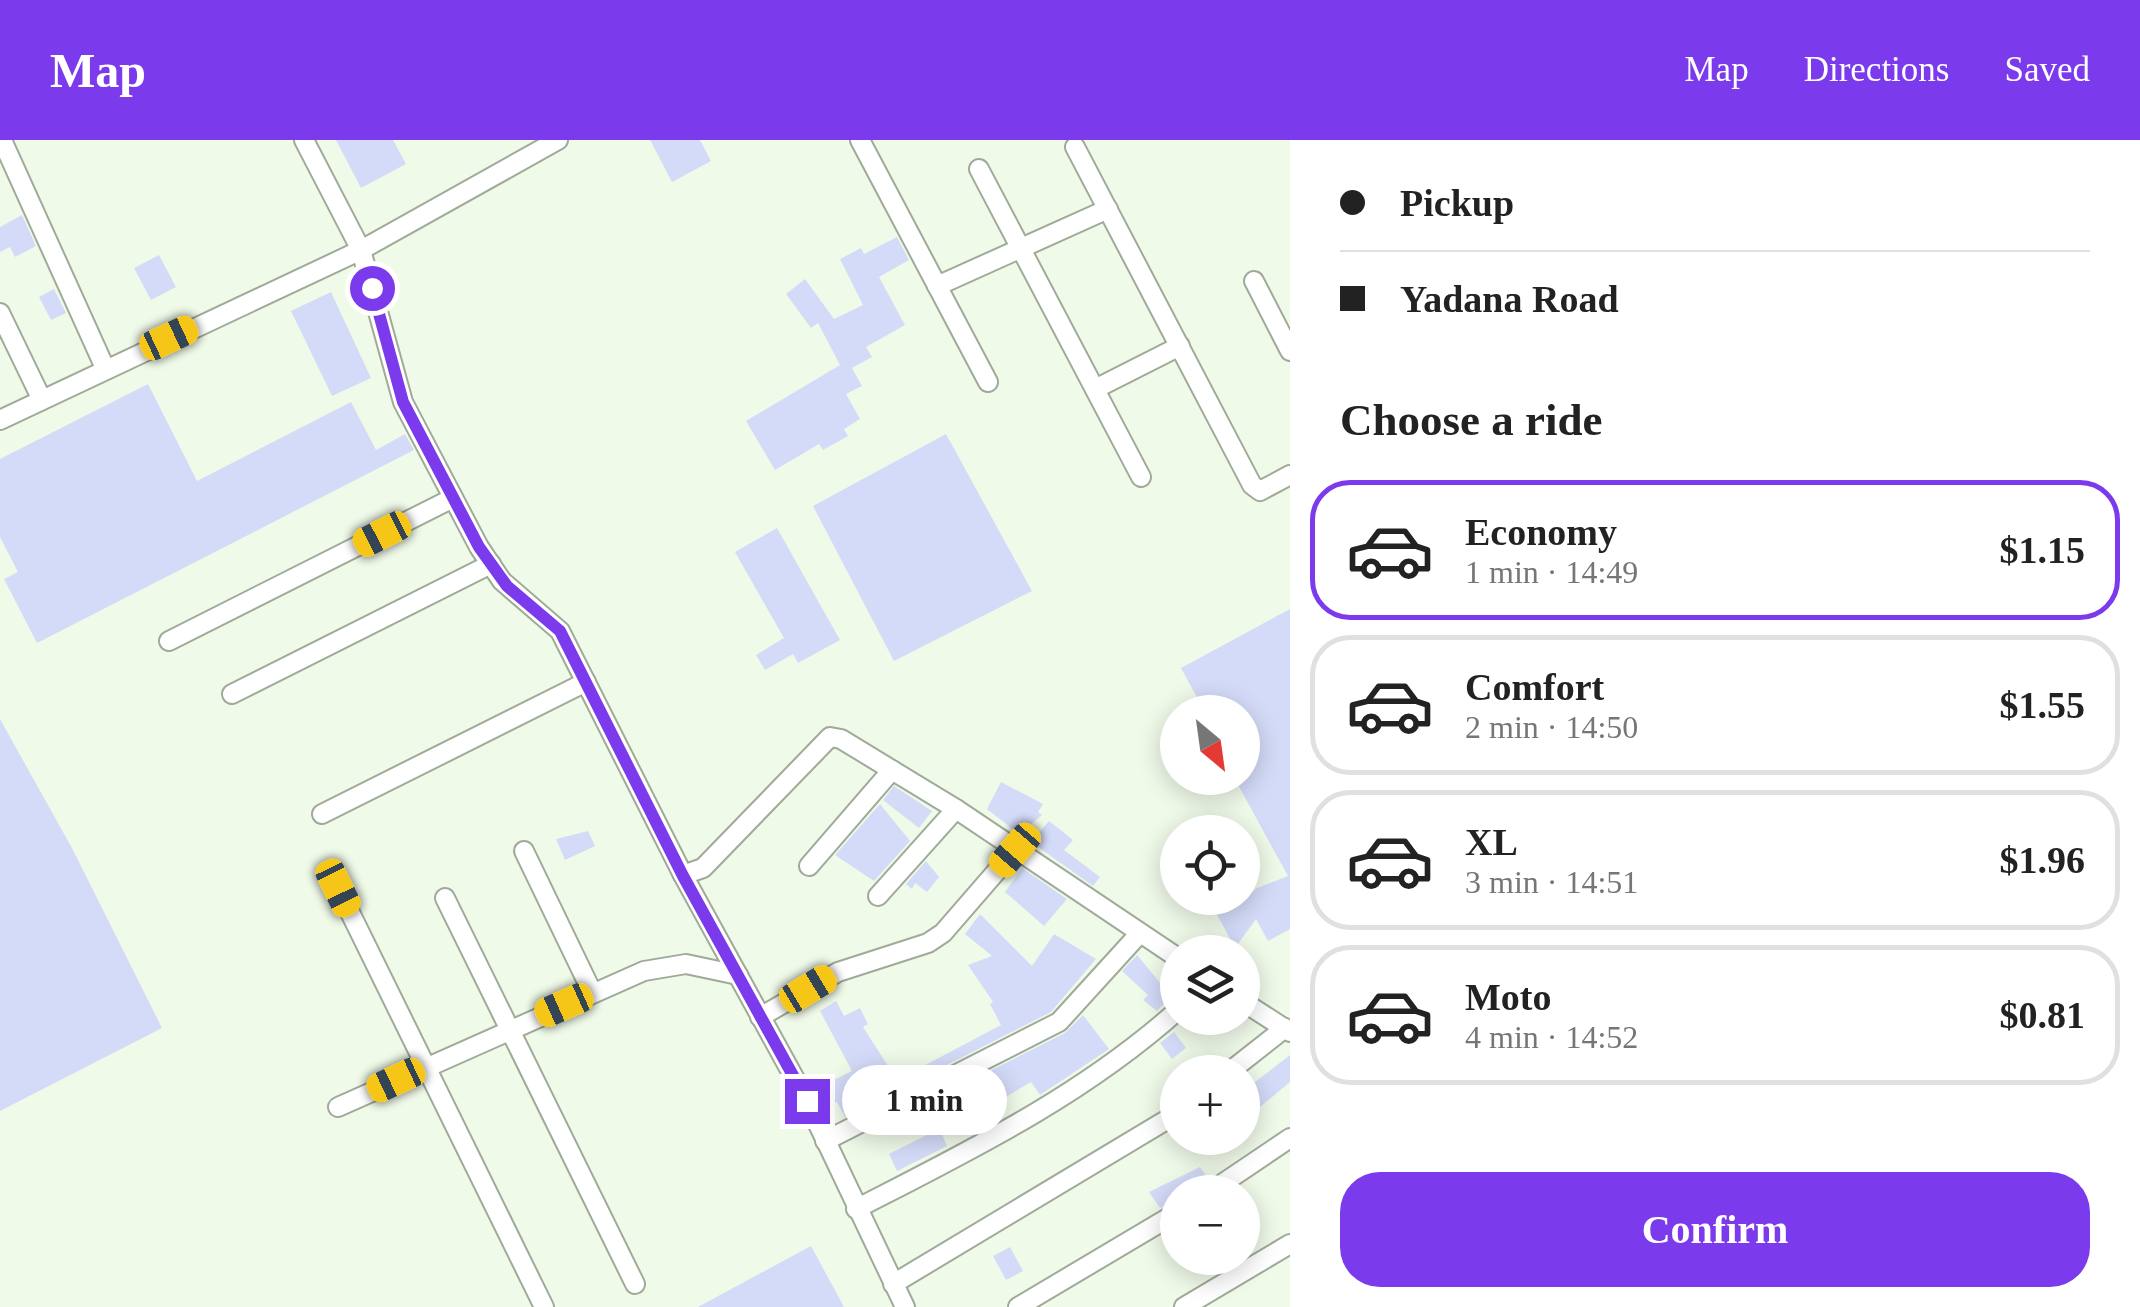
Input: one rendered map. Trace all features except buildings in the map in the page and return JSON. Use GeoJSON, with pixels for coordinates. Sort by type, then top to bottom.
{"type":"FeatureCollection","features":[{"type":"Feature","properties":{"kind":"street"},"geometry":{"type":"LineString","coordinates":[[2,140],[105,368]]}},
{"type":"Feature","properties":{"kind":"street"},"geometry":{"type":"LineString","coordinates":[[304,140],[361,250],[403,402],[490,564],[507,586],[558,627],[683,876],[825,1141],[905,1307]]}},
{"type":"Feature","properties":{"kind":"street"},"geometry":{"type":"LineString","coordinates":[[0,420],[361,250],[558,140]]}},
{"type":"Feature","properties":{"kind":"street"},"geometry":{"type":"LineString","coordinates":[[860,140],[988,382]]}},
{"type":"Feature","properties":{"kind":"street"},"geometry":{"type":"LineString","coordinates":[[1075,147],[1252,485],[1260,491],[1290,476]]}},
{"type":"Feature","properties":{"kind":"street"},"geometry":{"type":"LineString","coordinates":[[978,168],[1142,477]]}},
{"type":"Feature","properties":{"kind":"street"},"geometry":{"type":"LineString","coordinates":[[937,286],[1108,209]]}},
{"type":"Feature","properties":{"kind":"street"},"geometry":{"type":"LineString","coordinates":[[1254,281],[1290,351]]}},
{"type":"Feature","properties":{"kind":"street"},"geometry":{"type":"LineString","coordinates":[[0,313],[42,400]]}},
{"type":"Feature","properties":{"kind":"street"},"geometry":{"type":"LineString","coordinates":[[1095,388],[1180,346]]}},
{"type":"Feature","properties":{"kind":"street"},"geometry":{"type":"LineString","coordinates":[[169,641],[453,498]]}},
{"type":"Feature","properties":{"kind":"street"},"geometry":{"type":"LineString","coordinates":[[232,694],[490,564]]}},
{"type":"Feature","properties":{"kind":"street"},"geometry":{"type":"LineString","coordinates":[[322,814],[586,682]]}},
{"type":"Feature","properties":{"kind":"street"},"geometry":{"type":"LineString","coordinates":[[683,876],[703,868],[830,737],[956,810],[1160,946]]}},
{"type":"Feature","properties":{"kind":"street"},"geometry":{"type":"LineString","coordinates":[[808,866],[892,770]]}},
{"type":"Feature","properties":{"kind":"street"},"geometry":{"type":"LineString","coordinates":[[878,896],[956,810]]}},
{"type":"Feature","properties":{"kind":"street"},"geometry":{"type":"LineString","coordinates":[[760,1017],[838,972],[928,942],[942,932],[1015,850]]}},
{"type":"Feature","properties":{"kind":"street"},"geometry":{"type":"LineString","coordinates":[[524,851],[592,992]]}},
{"type":"Feature","properties":{"kind":"street"},"geometry":{"type":"LineString","coordinates":[[338,888],[544,1307]]}},
{"type":"Feature","properties":{"kind":"street"},"geometry":{"type":"LineString","coordinates":[[446,898],[635,1284]]}},
{"type":"Feature","properties":{"kind":"street"},"geometry":{"type":"LineString","coordinates":[[825,1141],[1058,1022],[1140,933]]}},
{"type":"Feature","properties":{"kind":"street"},"geometry":{"type":"LineString","coordinates":[[338,1107],[592,992],[668,965],[686,964],[738,975]]}},
{"type":"Feature","properties":{"kind":"street"},"geometry":{"type":"LineString","coordinates":[[1252,1055],[1287,1030],[1260,1013]]}},
{"type":"Feature","properties":{"kind":"street"},"geometry":{"type":"LineString","coordinates":[[856,1209],[1023,1124],[1131,1051],[1160,1026]]}},
{"type":"Feature","properties":{"kind":"street"},"geometry":{"type":"LineString","coordinates":[[893,1284],[1160,1124]]}},
{"type":"Feature","properties":{"kind":"street"},"geometry":{"type":"LineString","coordinates":[[1235,1175],[1290,1138]]}},
{"type":"Feature","properties":{"kind":"street"},"geometry":{"type":"LineString","coordinates":[[1018,1307],[1160,1223]]}},
{"type":"Feature","properties":{"kind":"street"},"geometry":{"type":"LineString","coordinates":[[1184,1307],[1290,1244]]}},
{"type":"Feature","properties":{"kind":"route"},"geometry":{"type":"LineString","coordinates":[[372,288],[403,402],[479,547],[502,581],[558,627],[683,876],[807,1101]]}}]}
